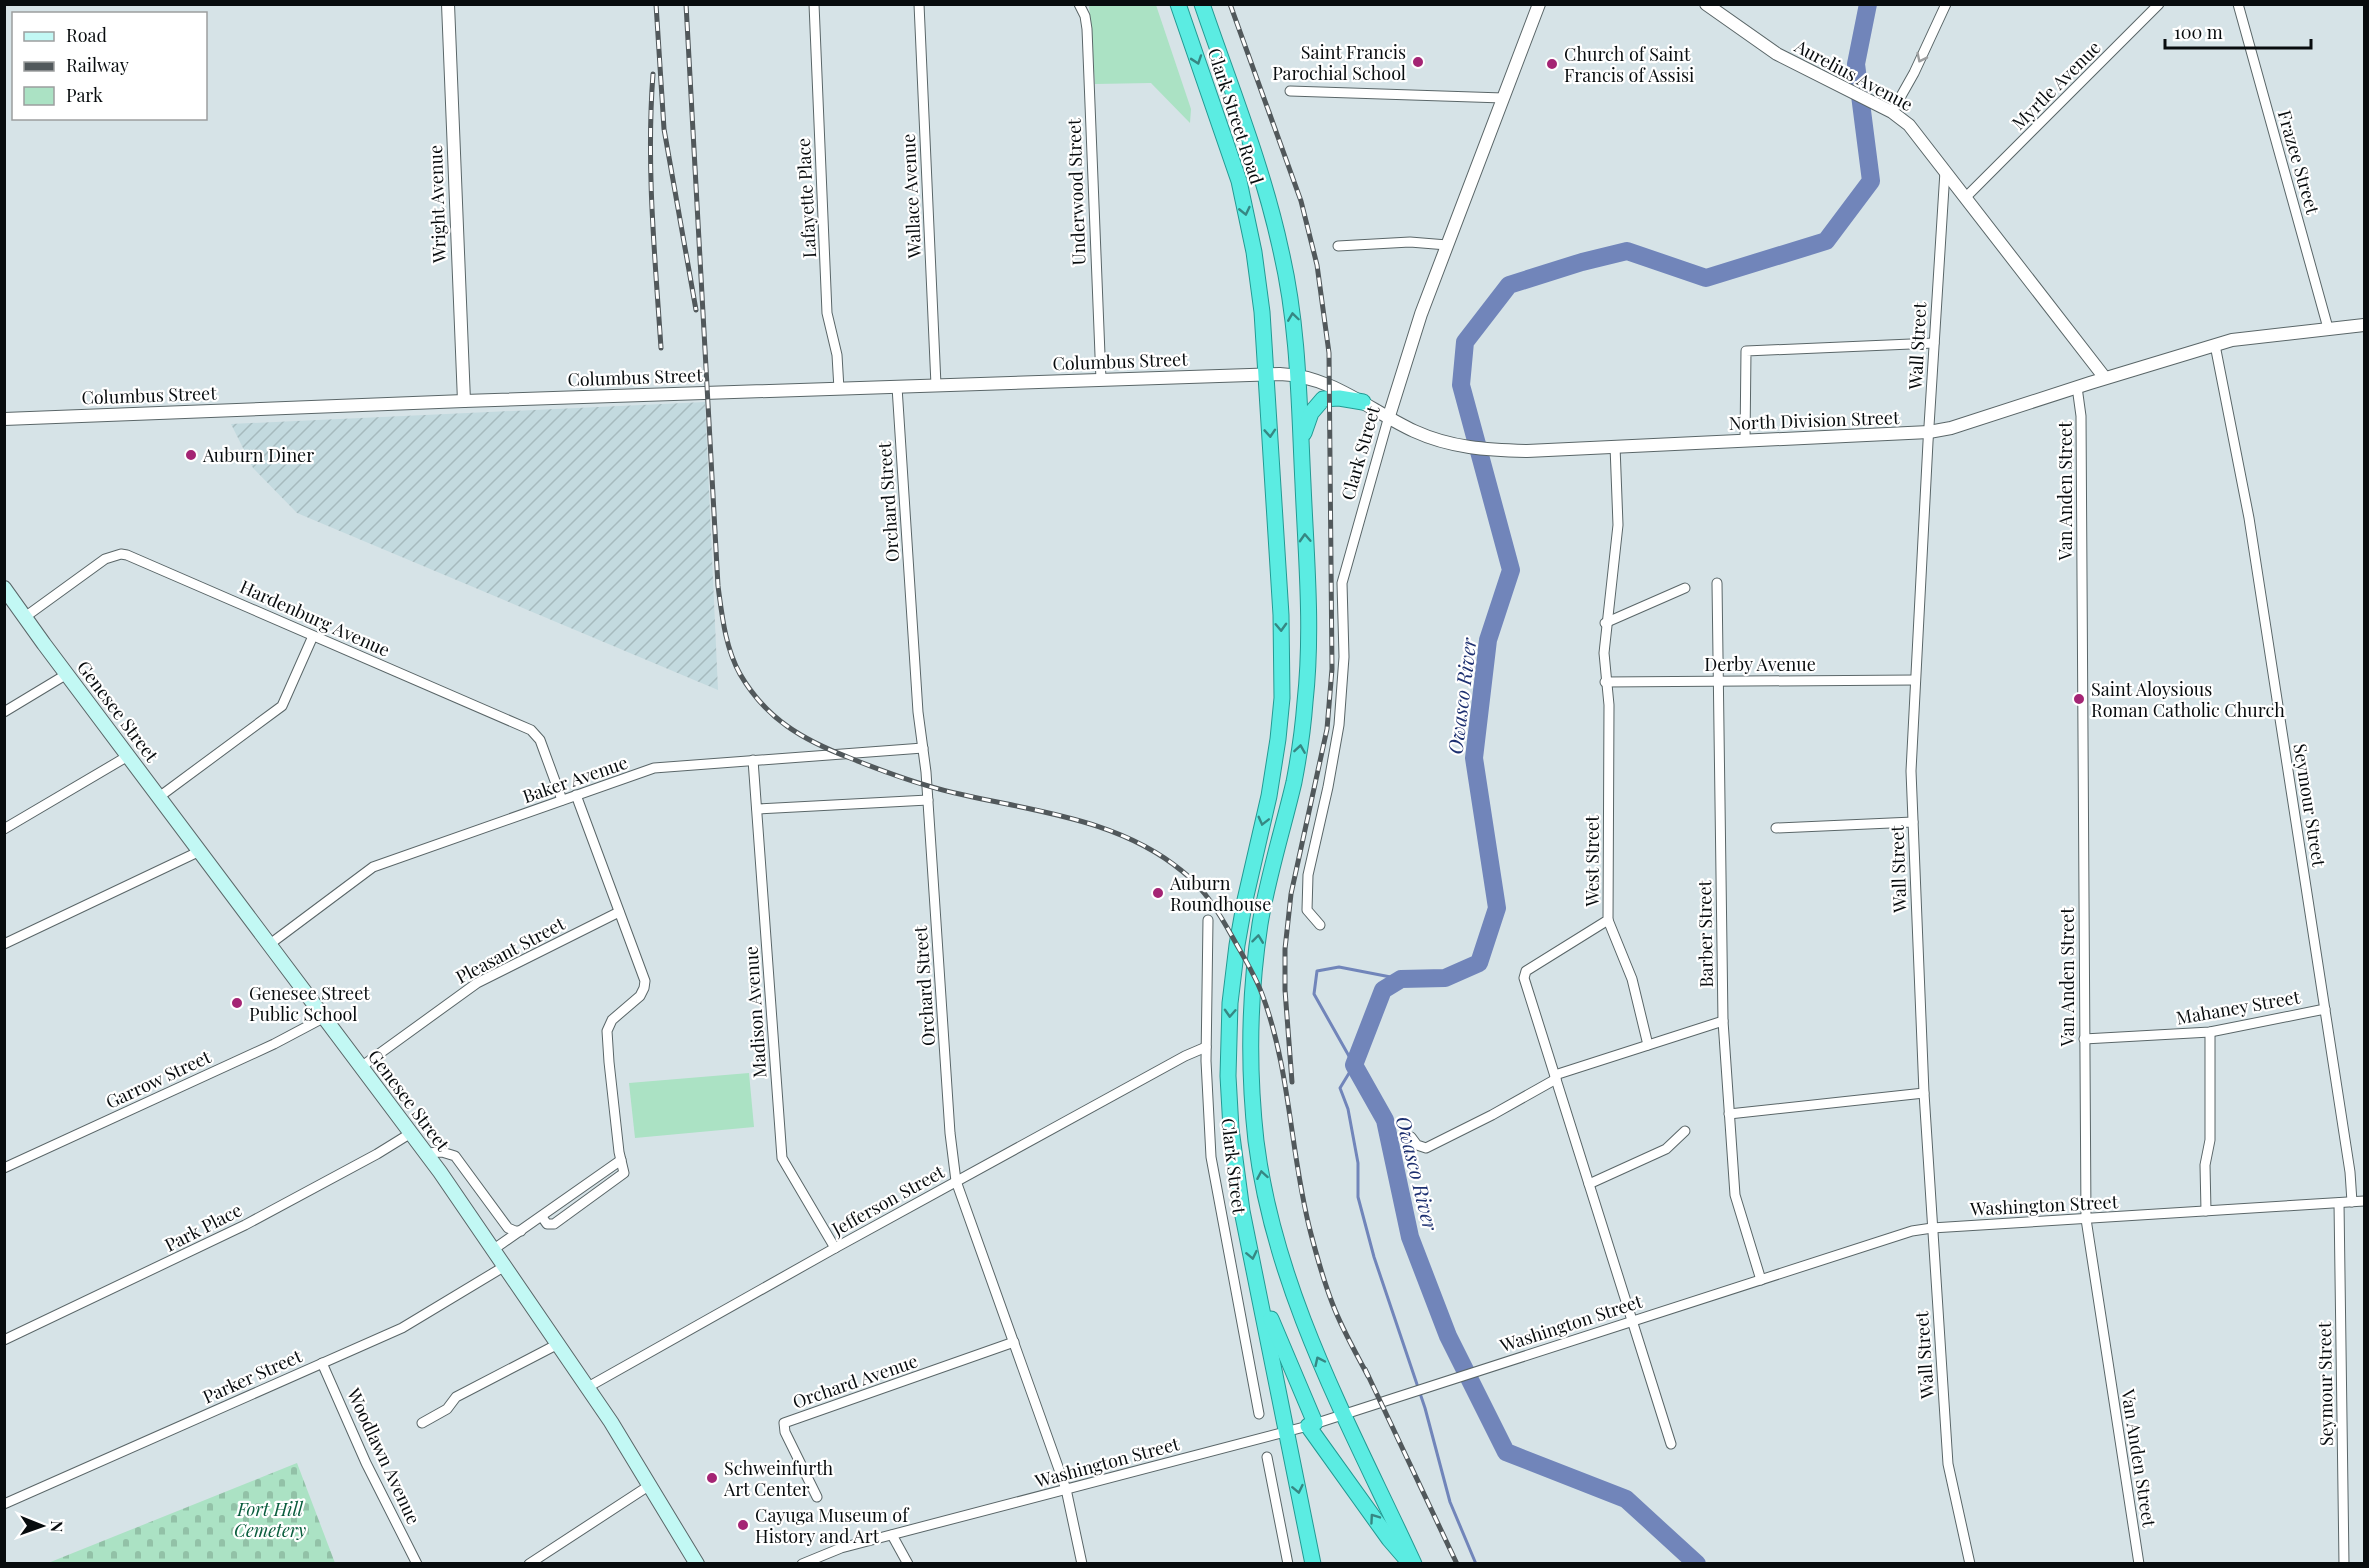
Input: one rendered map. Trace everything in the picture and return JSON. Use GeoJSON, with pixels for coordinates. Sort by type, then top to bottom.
{"type":"FeatureCollection","features":[{"type":"Feature","properties":{"kind":"highway","name":"Clark Street Road"},"geometry":{"type":"LineString","coordinates":[[1178,4],[1239,181],[1252,242],[1262,312],[1266,374],[1281,615],[1282,698],[1269,795],[1237,945],[1230,1003],[1228,1065],[1234,1161],[1261,1300]]}},
{"type":"Feature","properties":{"kind":"highway"},"geometry":{"type":"LineString","coordinates":[[1202,4],[1260,170],[1276,226],[1293,312],[1299,375],[1308,596],[1306,697],[1294,780],[1260,923],[1252,987],[1252,1091],[1261,1175],[1277,1246],[1302,1320],[1412,1563]]}},
{"type":"Feature","properties":{"kind":"highway"},"geometry":{"type":"LineString","coordinates":[[1301,451],[1308,418],[1317,404],[1330,398],[1364,402]]}},
{"type":"Feature","properties":{"kind":"highway"},"geometry":{"type":"LineString","coordinates":[[1261,1300],[1272,1320],[1311,1425],[1389,1539],[1412,1563]]}},
{"type":"Feature","properties":{"kind":"highway"},"geometry":{"type":"LineString","coordinates":[[1261,1300],[1313,1563]]}},
{"type":"Feature","properties":{"kind":"main road","name":"Genesee Street"},"geometry":{"type":"LineString","coordinates":[[4,588],[426,1153],[588,1387],[697,1563]]}},
{"type":"Feature","properties":{"kind":"street","name":"Wright Avenue"},"geometry":{"type":"LineString","coordinates":[[448,4],[464,401]]}},
{"type":"Feature","properties":{"kind":"street","name":"Lafayette Place"},"geometry":{"type":"LineString","coordinates":[[814,4],[827,313],[837,355],[839,389]]}},
{"type":"Feature","properties":{"kind":"street","name":"Wallace Avenue"},"geometry":{"type":"LineString","coordinates":[[919,4],[936,386]]}},
{"type":"Feature","properties":{"kind":"street","name":"Underwood Street"},"geometry":{"type":"LineString","coordinates":[[1079,4],[1085,16],[1087,29],[1101,380]]}},
{"type":"Feature","properties":{"kind":"street","name":"Clark Street"},"geometry":{"type":"LineString","coordinates":[[1320,926],[1307,910],[1306,886],[1329,787],[1339,725],[1344,657],[1342,583],[1389,416],[1420,317],[1539,4]]}},
{"type":"Feature","properties":{"kind":"street","name":"Aurelius Avenue"},"geometry":{"type":"LineString","coordinates":[[1706,4],[1777,54],[1888,110],[1909,125],[1945,171],[1971,193],[2105,378]]}},
{"type":"Feature","properties":{"kind":"street"},"geometry":{"type":"LineString","coordinates":[[1888,110],[1914,73],[1946,4]]}},
{"type":"Feature","properties":{"kind":"street","name":"Myrtle Avenue"},"geometry":{"type":"LineString","coordinates":[[1971,193],[2159,4]]}},
{"type":"Feature","properties":{"kind":"street","name":"Frazee Street"},"geometry":{"type":"LineString","coordinates":[[2238,4],[2328,328]]}},
{"type":"Feature","properties":{"kind":"street"},"geometry":{"type":"LineString","coordinates":[[1290,91],[1503,98]]}},
{"type":"Feature","properties":{"kind":"street","name":"Wall Street"},"geometry":{"type":"LineString","coordinates":[[1945,171],[1911,771],[1924,1093],[1948,1464],[1970,1563]]}},
{"type":"Feature","properties":{"kind":"street"},"geometry":{"type":"LineString","coordinates":[[1338,246],[1410,242],[1447,245]]}},
{"type":"Feature","properties":{"kind":"street","name":"North Division Street"},"geometry":{"type":"LineString","coordinates":[[1266,374],[1299,375],[1324,383],[1426,436],[1475,449],[1527,451],[1929,432],[1951,428],[2215,345],[2251,337],[2364,325]]}},
{"type":"Feature","properties":{"kind":"street"},"geometry":{"type":"LineString","coordinates":[[1745,441],[1746,351],[1934,343]]}},
{"type":"Feature","properties":{"kind":"street","name":"Seymour Street"},"geometry":{"type":"LineString","coordinates":[[2215,345],[2249,518],[2350,1172],[2352,1202]]}},
{"type":"Feature","properties":{"kind":"street","name":"Columbus Street"},"geometry":{"type":"LineString","coordinates":[[4,419],[1266,374]]}},
{"type":"Feature","properties":{"kind":"street","name":"Orchard Street"},"geometry":{"type":"LineString","coordinates":[[897,387],[918,712],[928,800],[950,1132],[956,1181],[1066,1489],[1082,1563]]}},
{"type":"Feature","properties":{"kind":"street","name":"Van Anden Street"},"geometry":{"type":"LineString","coordinates":[[2077,387],[2081,416],[2086,1218],[2139,1563]]}},
{"type":"Feature","properties":{"kind":"street","name":"West Street"},"geometry":{"type":"LineString","coordinates":[[1615,446],[1618,525],[1605,623],[1604,653],[1609,705],[1608,920],[1526,971],[1524,978],[1671,1444]]}},
{"type":"Feature","properties":{"kind":"street","name":"Hardenburg Avenue"},"geometry":{"type":"LineString","coordinates":[[25,617],[105,559],[121,554],[140,560],[531,730],[540,740],[562,800]]}},
{"type":"Feature","properties":{"kind":"street","name":"Barber Street"},"geometry":{"type":"LineString","coordinates":[[1717,583],[1723,1022],[1735,1195],[1761,1280]]}},
{"type":"Feature","properties":{"kind":"street"},"geometry":{"type":"LineString","coordinates":[[1605,623],[1685,588]]}},
{"type":"Feature","properties":{"kind":"street"},"geometry":{"type":"LineString","coordinates":[[159,796],[282,705],[313,636]]}},
{"type":"Feature","properties":{"kind":"street"},"geometry":{"type":"LineString","coordinates":[[4,712],[68,674]]}},
{"type":"Feature","properties":{"kind":"street","name":"Derby Avenue"},"geometry":{"type":"LineString","coordinates":[[1605,682],[1915,680]]}},
{"type":"Feature","properties":{"kind":"street","name":"Baker Avenue"},"geometry":{"type":"LineString","coordinates":[[270,944],[373,867],[663,766],[923,747]]}},
{"type":"Feature","properties":{"kind":"street"},"geometry":{"type":"LineString","coordinates":[[4,829],[128,756]]}},
{"type":"Feature","properties":{"kind":"street","name":"Madison Avenue"},"geometry":{"type":"LineString","coordinates":[[753,760],[782,1158],[836,1248]]}},
{"type":"Feature","properties":{"kind":"street"},"geometry":{"type":"LineString","coordinates":[[494,1249],[621,1160],[607,1031],[612,1020],[640,996],[645,981],[576,795]]}},
{"type":"Feature","properties":{"kind":"street"},"geometry":{"type":"LineString","coordinates":[[758,809],[928,800]]}},
{"type":"Feature","properties":{"kind":"street"},"geometry":{"type":"LineString","coordinates":[[1776,828],[1913,822]]}},
{"type":"Feature","properties":{"kind":"street"},"geometry":{"type":"LineString","coordinates":[[4,944],[200,851]]}},
{"type":"Feature","properties":{"kind":"street","name":"Pleasant Street"},"geometry":{"type":"LineString","coordinates":[[361,1067],[477,982],[619,912]]}},
{"type":"Feature","properties":{"kind":"street","name":"Clark Street"},"geometry":{"type":"LineString","coordinates":[[1208,920],[1206,1047],[1211,1157],[1259,1414]]}},
{"type":"Feature","properties":{"kind":"street"},"geometry":{"type":"LineString","coordinates":[[1608,920],[1632,979],[1648,1045]]}},
{"type":"Feature","properties":{"kind":"street","name":"Mahaney Street"},"geometry":{"type":"LineString","coordinates":[[2084,1039],[2210,1032],[2325,1009]]}},
{"type":"Feature","properties":{"kind":"street","name":"Garrow Street"},"geometry":{"type":"LineString","coordinates":[[4,1168],[274,1044],[324,1017]]}},
{"type":"Feature","properties":{"kind":"street"},"geometry":{"type":"LineString","coordinates":[[1411,1137],[1417,1145],[1426,1148],[1492,1115],[1555,1077],[1723,1022]]}},
{"type":"Feature","properties":{"kind":"street"},"geometry":{"type":"LineString","coordinates":[[2206,1211],[2205,1165],[2210,1140],[2210,1032]]}},
{"type":"Feature","properties":{"kind":"street","name":"Jefferson Street"},"geometry":{"type":"LineString","coordinates":[[588,1387],[956,1181],[1185,1056],[1206,1047]]}},
{"type":"Feature","properties":{"kind":"street"},"geometry":{"type":"LineString","coordinates":[[1729,1114],[1924,1093]]}},
{"type":"Feature","properties":{"kind":"street"},"geometry":{"type":"LineString","coordinates":[[1589,1184],[1666,1149],[1685,1131]]}},
{"type":"Feature","properties":{"kind":"street","name":"Park Place"},"geometry":{"type":"LineString","coordinates":[[4,1340],[224,1236],[377,1154],[411,1132]]}},
{"type":"Feature","properties":{"kind":"street"},"geometry":{"type":"LineString","coordinates":[[426,1153],[441,1152],[455,1156],[508,1228],[521,1231]]}},
{"type":"Feature","properties":{"kind":"street","name":"Washington Street"},"geometry":{"type":"LineString","coordinates":[[802,1563],[836,1550],[1311,1425],[1912,1232],[1932,1228],[2364,1201]]}},
{"type":"Feature","properties":{"kind":"street","name":"Seymour Street"},"geometry":{"type":"LineString","coordinates":[[2339,1203],[2344,1563]]}},
{"type":"Feature","properties":{"kind":"street","name":"Parker Street"},"geometry":{"type":"LineString","coordinates":[[4,1504],[409,1324],[505,1266]]}},
{"type":"Feature","properties":{"kind":"street","name":"Orchard Avenue"},"geometry":{"type":"LineString","coordinates":[[817,1497],[785,1432],[784,1423],[1014,1342]]}},
{"type":"Feature","properties":{"kind":"street"},"geometry":{"type":"LineString","coordinates":[[422,1423],[447,1409],[456,1397],[558,1344]]}},
{"type":"Feature","properties":{"kind":"street","name":"Woodlawn Avenue"},"geometry":{"type":"LineString","coordinates":[[322,1363],[366,1463],[417,1563]]}},
{"type":"Feature","properties":{"kind":"street"},"geometry":{"type":"LineString","coordinates":[[1267,1458],[1288,1563]]}},
{"type":"Feature","properties":{"kind":"street"},"geometry":{"type":"LineString","coordinates":[[529,1563],[650,1485]]}},
{"type":"Feature","properties":{"kind":"street"},"geometry":{"type":"LineString","coordinates":[[892,1535],[908,1563]]}},
{"type":"Feature","properties":{"kind":"shaded area"},"geometry":{"type":"Polygon","coordinates":[[[705,402],[718,690],[297,513],[253,468],[231,424],[705,402]]]}},
{"type":"Feature","properties":{"kind":"green space"},"geometry":{"type":"Polygon","coordinates":[[[1089,5],[1156,5],[1191,109],[1190,123],[1151,83],[1095,84],[1089,5]]]}},
{"type":"Feature","properties":{"kind":"green space"},"geometry":{"type":"Polygon","coordinates":[[[749,1073],[754,1127],[635,1138],[629,1083],[749,1073]]]}},
{"type":"Feature","properties":{"kind":"green space","name":"Fort Hill Cemetery"},"geometry":{"type":"Polygon","coordinates":[[[297,1463],[335,1563],[48,1563],[297,1463]]]}},
{"type":"Feature","properties":{"kind":"waterway","name":"Owasco River"},"geometry":{"type":"LineString","coordinates":[[1697,1564],[1626,1499],[1506,1452],[1448,1336],[1410,1237],[1385,1120],[1354,1065],[1383,990],[1401,979],[1445,978],[1479,963],[1497,908],[1474,758],[1488,640],[1511,570],[1461,385],[1465,342],[1509,285],[1582,262],[1627,251],[1706,278],[1826,241],[1871,181],[1856,64],[1868,4]]}},
{"type":"Feature","properties":{"kind":"waterway"},"geometry":{"type":"LineString","coordinates":[[1401,979],[1339,967],[1317,971],[1314,994],[1354,1065],[1340,1088],[1348,1109],[1358,1163],[1358,1197],[1374,1257],[1425,1408],[1450,1502],[1476,1564]]}},
{"type":"Feature","properties":{"kind":"railway"},"geometry":{"type":"LineString","coordinates":[[656,4],[664,129],[696,310]]}},
{"type":"Feature","properties":{"kind":"railway"},"geometry":{"type":"LineString","coordinates":[[686,4],[718,586],[728,642],[735,664],[750,690],[774,716],[817,744],[921,784],[1050,813],[1106,829],[1158,854],[1198,886],[1222,920],[1262,994],[1279,1053],[1304,1204],[1316,1252],[1337,1314],[1368,1376]]}},
{"type":"Feature","properties":{"kind":"railway"},"geometry":{"type":"LineString","coordinates":[[1230,4],[1301,201],[1317,265],[1329,353],[1332,669],[1327,729],[1291,894],[1285,949],[1285,990],[1292,1082]]}},
{"type":"Feature","properties":{"kind":"railway"},"geometry":{"type":"LineString","coordinates":[[653,74],[650,143],[661,348]]}},
{"type":"Feature","properties":{"kind":"railway"},"geometry":{"type":"LineString","coordinates":[[1365,1369],[1457,1564]]}},
{"type":"Feature","properties":{"kind":"place","name":"Saint Francis Parochial School"},"geometry":{"type":"Point","coordinates":[1418,62]}},
{"type":"Feature","properties":{"kind":"place","name":"Church of Saint Francis of Assisi"},"geometry":{"type":"Point","coordinates":[1552,64]}},
{"type":"Feature","properties":{"kind":"place","name":"Auburn Diner"},"geometry":{"type":"Point","coordinates":[191,455]}},
{"type":"Feature","properties":{"kind":"place","name":"Saint Aloysious Roman Catholic Church"},"geometry":{"type":"Point","coordinates":[2079,699]}},
{"type":"Feature","properties":{"kind":"place","name":"Auburn Roundhouse"},"geometry":{"type":"Point","coordinates":[1158,893]}},
{"type":"Feature","properties":{"kind":"place","name":"Genesee Street Public School"},"geometry":{"type":"Point","coordinates":[237,1003]}},
{"type":"Feature","properties":{"kind":"place","name":"Schweinfurth Art Center"},"geometry":{"type":"Point","coordinates":[712,1478]}},
{"type":"Feature","properties":{"kind":"place","name":"Cayuga Museum of History and Art"},"geometry":{"type":"Point","coordinates":[743,1525]}}]}
